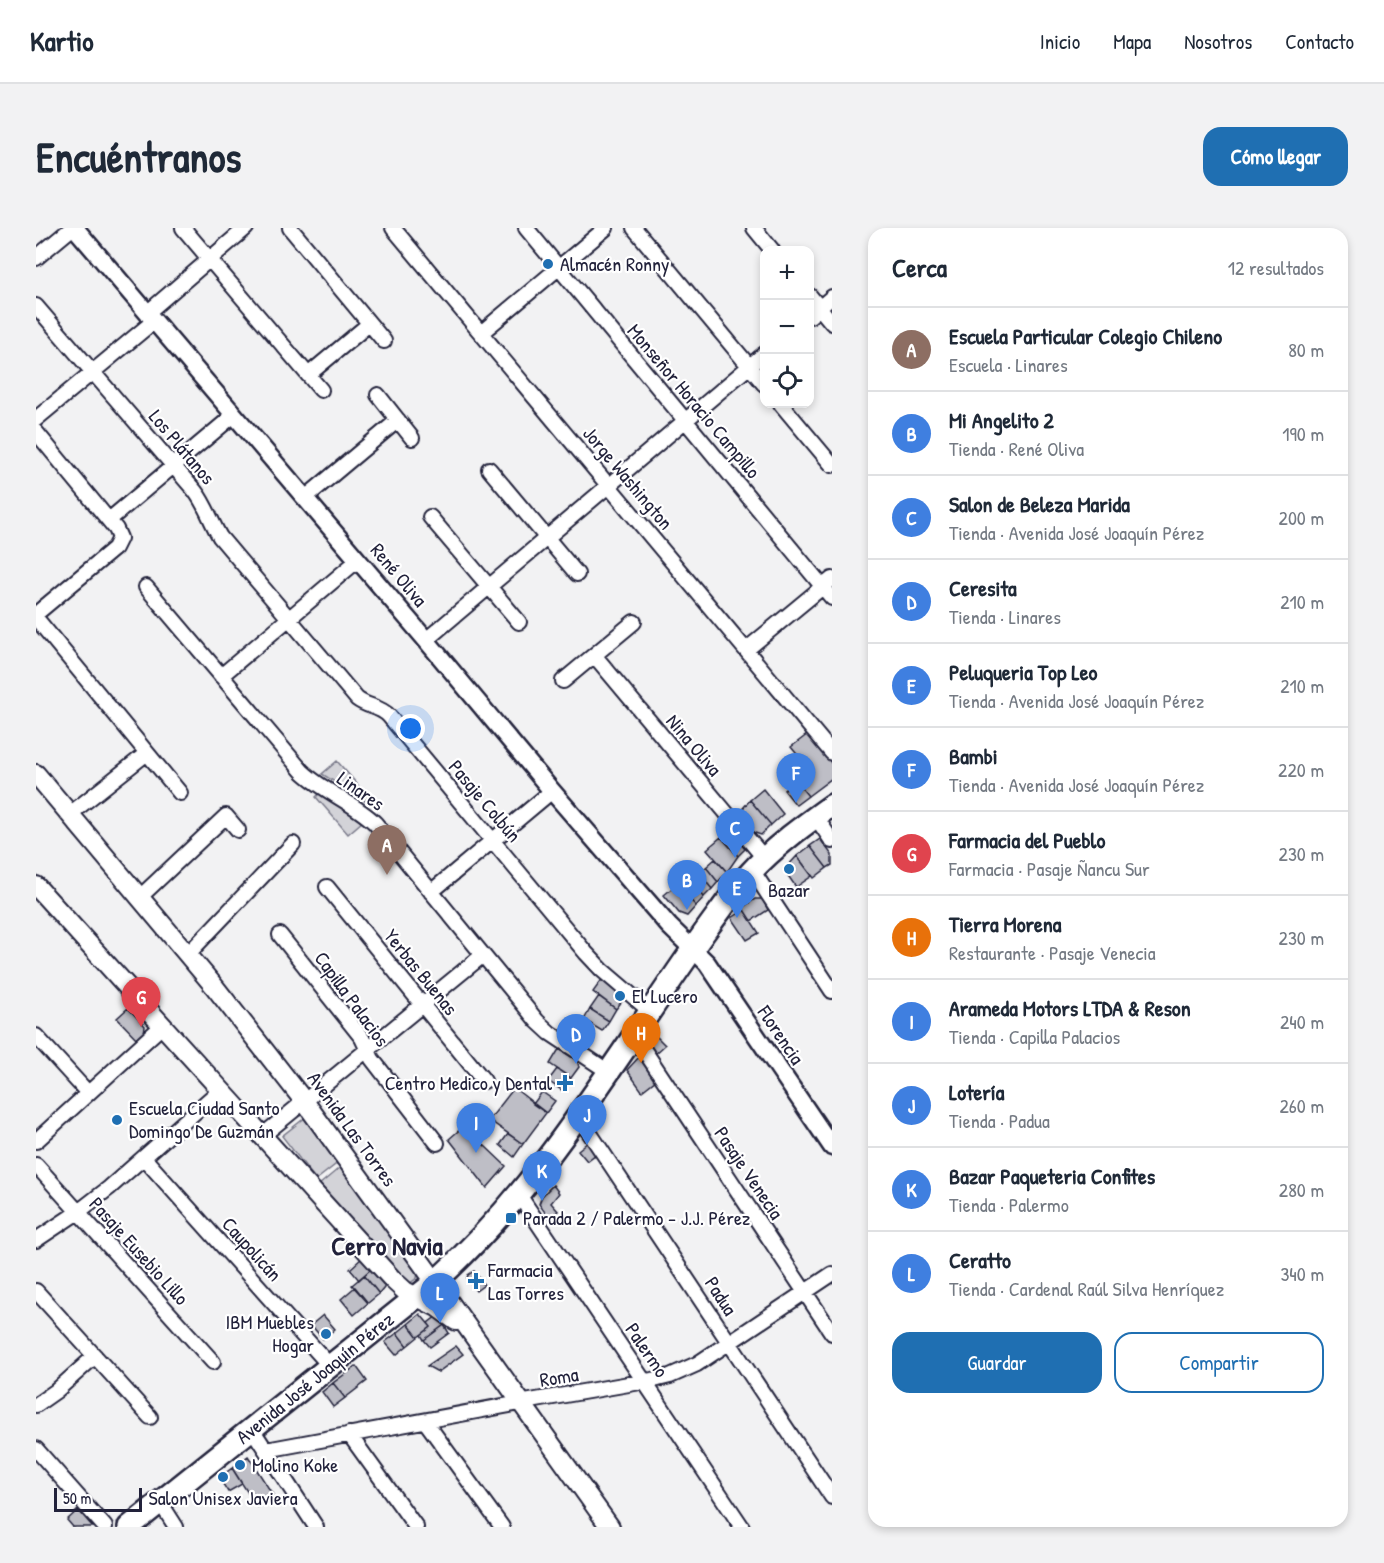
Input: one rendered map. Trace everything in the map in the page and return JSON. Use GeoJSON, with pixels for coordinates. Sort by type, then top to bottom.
{"type":"FeatureCollection","features":[{"type":"Feature","properties":{"kind":"main road","name":"Avenida Las Torres"},"geometry":{"type":"LineString","coordinates":[[36,774],[188,954],[304,1101],[610,1527]]}},
{"type":"Feature","properties":{"kind":"main road","name":"Avenida José Joaquín Pérez"},"geometry":{"type":"LineString","coordinates":[[129,1527],[417,1297],[470,1249],[519,1195],[579,1117],[726,902],[759,865],[824,811]]}},
{"type":"Feature","properties":{"kind":"main road"},"geometry":{"type":"LineString","coordinates":[[36,886],[393,1280],[405,1291],[444,1312],[476,1339]]}},
{"type":"Feature","properties":{"kind":"street"},"geometry":{"type":"LineString","coordinates":[[36,258],[74,228]]}},
{"type":"Feature","properties":{"kind":"street","name":"René Oliva"},"geometry":{"type":"LineString","coordinates":[[74,228],[552,791],[669,926],[692,949]]}},
{"type":"Feature","properties":{"kind":"street"},"geometry":{"type":"LineString","coordinates":[[183,228],[321,390]]}},
{"type":"Feature","properties":{"kind":"street"},"geometry":{"type":"LineString","coordinates":[[36,419],[92,372],[210,259],[246,228]]}},
{"type":"Feature","properties":{"kind":"street"},"geometry":{"type":"LineString","coordinates":[[290,228],[384,342]]}},
{"type":"Feature","properties":{"kind":"street","name":"Jorge Washington"},"geometry":{"type":"LineString","coordinates":[[393,228],[832,753]]}},
{"type":"Feature","properties":{"kind":"street","name":"Monseñor Horacio Campillo"},"geometry":{"type":"LineString","coordinates":[[526,228],[686,421],[827,583],[832,598]]}},
{"type":"Feature","properties":{"kind":"street"},"geometry":{"type":"LineString","coordinates":[[481,333],[606,228]]}},
{"type":"Feature","properties":{"kind":"street"},"geometry":{"type":"LineString","coordinates":[[634,228],[760,378]]}},
{"type":"Feature","properties":{"kind":"street"},"geometry":{"type":"LineString","coordinates":[[754,228],[769,246]]}},
{"type":"Feature","properties":{"kind":"street"},"geometry":{"type":"LineString","coordinates":[[832,297],[815,312],[832,323]]}},
{"type":"Feature","properties":{"kind":"street","name":"Los Plátanos"},"geometry":{"type":"LineString","coordinates":[[36,306],[199,496],[220,537],[289,619]]}},
{"type":"Feature","properties":{"kind":"street"},"geometry":{"type":"LineString","coordinates":[[308,375],[369,324]]}},
{"type":"Feature","properties":{"kind":"street"},"geometry":{"type":"LineString","coordinates":[[426,640],[760,358]]}},
{"type":"Feature","properties":{"kind":"street"},"geometry":{"type":"LineString","coordinates":[[378,396],[412,438]]}},
{"type":"Feature","properties":{"kind":"street"},"geometry":{"type":"LineString","coordinates":[[784,408],[832,465]]}},
{"type":"Feature","properties":{"kind":"street"},"geometry":{"type":"LineString","coordinates":[[109,520],[234,415]]}},
{"type":"Feature","properties":{"kind":"street"},"geometry":{"type":"LineString","coordinates":[[305,498],[398,420]]}},
{"type":"Feature","properties":{"kind":"street"},"geometry":{"type":"LineString","coordinates":[[36,432],[118,531],[120,538],[116,548],[36,614]]}},
{"type":"Feature","properties":{"kind":"street"},"geometry":{"type":"LineString","coordinates":[[489,469],[577,574]]}},
{"type":"Feature","properties":{"kind":"street"},"geometry":{"type":"LineString","coordinates":[[430,517],[519,622]]}},
{"type":"Feature","properties":{"kind":"street"},"geometry":{"type":"LineString","coordinates":[[221,676],[358,560]]}},
{"type":"Feature","properties":{"kind":"street"},"geometry":{"type":"LineString","coordinates":[[746,650],[827,583]]}},
{"type":"Feature","properties":{"kind":"street","name":"Linares"},"geometry":{"type":"LineString","coordinates":[[146,587],[302,771],[318,785],[370,818],[543,1028],[609,1072]]}},
{"type":"Feature","properties":{"kind":"street"},"geometry":{"type":"LineString","coordinates":[[36,618],[180,793]]}},
{"type":"Feature","properties":{"kind":"street","name":"Pasaje Colbún"},"geometry":{"type":"LineString","coordinates":[[289,619],[357,699],[366,705],[382,710],[389,716],[586,953],[602,970],[650,1011]]}},
{"type":"Feature","properties":{"kind":"street"},"geometry":{"type":"LineString","coordinates":[[563,681],[634,622]]}},
{"type":"Feature","properties":{"kind":"street","name":"Nina Oliva"},"geometry":{"type":"LineString","coordinates":[[594,655],[759,865],[832,991]]}},
{"type":"Feature","properties":{"kind":"street"},"geometry":{"type":"LineString","coordinates":[[70,814],[147,753]]}},
{"type":"Feature","properties":{"kind":"street"},"geometry":{"type":"LineString","coordinates":[[431,892],[552,791]]}},
{"type":"Feature","properties":{"kind":"street"},"geometry":{"type":"LineString","coordinates":[[140,897],[222,811],[238,830]]}},
{"type":"Feature","properties":{"kind":"street"},"geometry":{"type":"LineString","coordinates":[[824,811],[832,841]]}},
{"type":"Feature","properties":{"kind":"street"},"geometry":{"type":"LineString","coordinates":[[188,954],[293,844]]}},
{"type":"Feature","properties":{"kind":"street","name":"Yerbas Buenas"},"geometry":{"type":"LineString","coordinates":[[327,887],[484,1081]]}},
{"type":"Feature","properties":{"kind":"street","name":"Capilla Palacios"},"geometry":{"type":"LineString","coordinates":[[280,935],[362,1038],[372,1059],[437,1143]]}},
{"type":"Feature","properties":{"kind":"street","name":"Florencia"},"geometry":{"type":"LineString","coordinates":[[692,949],[710,968],[832,1147]]}},
{"type":"Feature","properties":{"kind":"street"},"geometry":{"type":"LineString","coordinates":[[262,1136],[483,956]]}},
{"type":"Feature","properties":{"kind":"street"},"geometry":{"type":"LineString","coordinates":[[36,1141],[162,1026]]}},
{"type":"Feature","properties":{"kind":"street","name":"Pasaje Venecia"},"geometry":{"type":"LineString","coordinates":[[634,1035],[832,1333]]}},
{"type":"Feature","properties":{"kind":"street"},"geometry":{"type":"LineString","coordinates":[[36,1036],[88,1093]]}},
{"type":"Feature","properties":{"kind":"street"},"geometry":{"type":"LineString","coordinates":[[36,1240],[78,1212],[144,1158],[220,1090]]}},
{"type":"Feature","properties":{"kind":"street","name":"Padua"},"geometry":{"type":"LineString","coordinates":[[579,1117],[832,1497]]}},
{"type":"Feature","properties":{"kind":"street","name":"Caupolicán"},"geometry":{"type":"LineString","coordinates":[[144,1158],[330,1366]]}},
{"type":"Feature","properties":{"kind":"street","name":"Pasaje Eusebio Lillo"},"geometry":{"type":"LineString","coordinates":[[36,1165],[213,1362]]}},
{"type":"Feature","properties":{"kind":"street","name":"Palermo"},"geometry":{"type":"LineString","coordinates":[[519,1195],[742,1527]]}},
{"type":"Feature","properties":{"kind":"street","name":"Roma"},"geometry":{"type":"LineString","coordinates":[[266,1450],[645,1383],[697,1364],[832,1274]]}},
{"type":"Feature","properties":{"kind":"street"},"geometry":{"type":"LineString","coordinates":[[36,1291],[150,1417]]}},
{"type":"Feature","properties":{"kind":"street"},"geometry":{"type":"LineString","coordinates":[[36,1405],[56,1391],[95,1356]]}},
{"type":"Feature","properties":{"kind":"street"},"geometry":{"type":"LineString","coordinates":[[425,1421],[502,1527]]}},
{"type":"Feature","properties":{"kind":"street"},"geometry":{"type":"LineString","coordinates":[[252,1428],[316,1527]]}},
{"type":"Feature","properties":{"kind":"street"},"geometry":{"type":"LineString","coordinates":[[349,1434],[416,1527]]}},
{"type":"Feature","properties":{"kind":"street"},"geometry":{"type":"LineString","coordinates":[[36,1449],[105,1527]]}},
{"type":"Feature","properties":{"kind":"street"},"geometry":{"type":"LineString","coordinates":[[160,1502],[176,1527]]}},
{"type":"Feature","properties":{"kind":"shaded area"},"geometry":{"type":"Polygon","coordinates":[[[337,761],[369,798],[365,801],[322,774],[337,761]]]}},
{"type":"Feature","properties":{"kind":"shaded area"},"geometry":{"type":"Polygon","coordinates":[[[320,793],[363,821],[348,834],[316,797],[320,793]]]}},
{"type":"Feature","properties":{"kind":"shaded area"},"geometry":{"type":"Polygon","coordinates":[[[306,1117],[340,1161],[316,1180],[282,1136],[306,1117]]]}},
{"type":"Feature","properties":{"kind":"shaded area"},"geometry":{"type":"Polygon","coordinates":[[[344,1164],[419,1268],[417,1278],[410,1283],[399,1276],[319,1185],[344,1164]]]}},
{"type":"Feature","properties":{"kind":"building"},"geometry":{"type":"Polygon","coordinates":[[[808,734],[832,764],[832,778],[808,796],[797,782],[811,771],[791,747],[808,734]]]}},
{"type":"Feature","properties":{"kind":"building"},"geometry":{"type":"Polygon","coordinates":[[[796,781],[808,796],[796,805],[784,790],[796,781]]]}},
{"type":"Feature","properties":{"kind":"building"},"geometry":{"type":"Polygon","coordinates":[[[763,789],[783,814],[771,825],[750,800],[763,789]]]}},
{"type":"Feature","properties":{"kind":"building"},"geometry":{"type":"Polygon","coordinates":[[[750,800],[771,825],[761,835],[752,832],[738,814],[750,800]]]}},
{"type":"Feature","properties":{"kind":"building"},"geometry":{"type":"Polygon","coordinates":[[[729,830],[745,849],[738,856],[721,837],[729,830]]]}},
{"type":"Feature","properties":{"kind":"building"},"geometry":{"type":"Polygon","coordinates":[[[721,837],[738,856],[727,872],[707,849],[721,837]]]}},
{"type":"Feature","properties":{"kind":"building"},"geometry":{"type":"Polygon","coordinates":[[[820,839],[832,855],[832,865],[827,868],[810,846],[820,839]]]}},
{"type":"Feature","properties":{"kind":"building"},"geometry":{"type":"Polygon","coordinates":[[[810,846],[827,868],[814,878],[797,856],[810,846]]]}},
{"type":"Feature","properties":{"kind":"building"},"geometry":{"type":"Polygon","coordinates":[[[797,856],[812,876],[796,887],[784,870],[797,856]]]}},
{"type":"Feature","properties":{"kind":"building"},"geometry":{"type":"Polygon","coordinates":[[[715,859],[727,872],[718,882],[706,867],[715,859]]]}},
{"type":"Feature","properties":{"kind":"building"},"geometry":{"type":"Polygon","coordinates":[[[706,867],[718,882],[712,889],[699,873],[706,867]]]}},
{"type":"Feature","properties":{"kind":"building"},"geometry":{"type":"Polygon","coordinates":[[[689,870],[699,873],[712,889],[704,897],[685,874],[689,870]]]}},
{"type":"Feature","properties":{"kind":"building"},"geometry":{"type":"Polygon","coordinates":[[[687,876],[704,897],[696,906],[676,885],[687,876]]]}},
{"type":"Feature","properties":{"kind":"building"},"geometry":{"type":"Polygon","coordinates":[[[676,885],[696,906],[687,916],[679,913],[664,895],[676,885]]]}},
{"type":"Feature","properties":{"kind":"building"},"geometry":{"type":"Polygon","coordinates":[[[755,899],[762,899],[768,910],[751,921],[742,907],[755,899]]]}},
{"type":"Feature","properties":{"kind":"building"},"geometry":{"type":"Polygon","coordinates":[[[744,910],[759,933],[747,940],[732,918],[744,910]]]}},
{"type":"Feature","properties":{"kind":"building"},"geometry":{"type":"Polygon","coordinates":[[[603,978],[623,993],[623,1000],[616,1009],[593,992],[603,978]]]}},
{"type":"Feature","properties":{"kind":"building"},"geometry":{"type":"Polygon","coordinates":[[[599,996],[616,1009],[609,1021],[590,1009],[599,996]]]}},
{"type":"Feature","properties":{"kind":"building"},"geometry":{"type":"Polygon","coordinates":[[[128,1008],[145,1026],[144,1033],[137,1039],[117,1018],[128,1008]]]}},
{"type":"Feature","properties":{"kind":"building"},"geometry":{"type":"Polygon","coordinates":[[[590,1009],[609,1021],[602,1031],[584,1020],[590,1009]]]}},
{"type":"Feature","properties":{"kind":"building"},"geometry":{"type":"Polygon","coordinates":[[[654,1034],[665,1045],[654,1055],[649,1049],[649,1041],[654,1034]]]}},
{"type":"Feature","properties":{"kind":"building"},"geometry":{"type":"Polygon","coordinates":[[[559,1049],[577,1060],[579,1067],[571,1078],[550,1064],[559,1049]]]}},
{"type":"Feature","properties":{"kind":"building"},"geometry":{"type":"Polygon","coordinates":[[[640,1056],[656,1080],[642,1091],[627,1070],[640,1056]]]}},
{"type":"Feature","properties":{"kind":"building"},"geometry":{"type":"Polygon","coordinates":[[[557,1069],[571,1078],[563,1091],[548,1081],[557,1069]]]}},
{"type":"Feature","properties":{"kind":"building"},"geometry":{"type":"Polygon","coordinates":[[[514,1088],[546,1113],[523,1144],[489,1120],[514,1088]]]}},
{"type":"Feature","properties":{"kind":"building"},"geometry":{"type":"Polygon","coordinates":[[[542,1092],[555,1101],[546,1113],[533,1104],[542,1092]]]}},
{"type":"Feature","properties":{"kind":"building"},"geometry":{"type":"Polygon","coordinates":[[[464,1126],[506,1166],[487,1188],[449,1139],[464,1126]]]}},
{"type":"Feature","properties":{"kind":"building"},"geometry":{"type":"Polygon","coordinates":[[[508,1134],[523,1144],[514,1157],[500,1145],[508,1134]]]}},
{"type":"Feature","properties":{"kind":"building"},"geometry":{"type":"Polygon","coordinates":[[[588,1142],[596,1154],[587,1161],[578,1150],[588,1142]]]}},
{"type":"Feature","properties":{"kind":"building"},"geometry":{"type":"Polygon","coordinates":[[[553,1185],[559,1193],[551,1203],[558,1211],[549,1218],[539,1204],[542,1196],[553,1185]]]}},
{"type":"Feature","properties":{"kind":"building"},"geometry":{"type":"Polygon","coordinates":[[[363,1257],[372,1268],[359,1280],[350,1269],[363,1257]]]}},
{"type":"Feature","properties":{"kind":"building"},"geometry":{"type":"Polygon","coordinates":[[[372,1268],[384,1283],[384,1288],[379,1294],[364,1275],[372,1268]]]}},
{"type":"Feature","properties":{"kind":"building","name":"Farmacia Las Torres"},"geometry":{"type":"Polygon","coordinates":[[[474,1271],[484,1285],[476,1291],[467,1278],[474,1271]]]}},
{"type":"Feature","properties":{"kind":"building"},"geometry":{"type":"Polygon","coordinates":[[[364,1275],[379,1294],[368,1303],[352,1285],[364,1275]]]}},
{"type":"Feature","properties":{"kind":"building"},"geometry":{"type":"Polygon","coordinates":[[[355,1287],[368,1303],[354,1315],[341,1299],[355,1287]]]}},
{"type":"Feature","properties":{"kind":"building"},"geometry":{"type":"Polygon","coordinates":[[[420,1314],[431,1327],[418,1337],[408,1324],[420,1314]]]}},
{"type":"Feature","properties":{"kind":"building"},"geometry":{"type":"Polygon","coordinates":[[[323,1315],[335,1329],[323,1339],[311,1325],[323,1315]]]}},
{"type":"Feature","properties":{"kind":"building"},"geometry":{"type":"Polygon","coordinates":[[[437,1316],[444,1325],[424,1340],[421,1335],[431,1327],[428,1323],[437,1316]]]}},
{"type":"Feature","properties":{"kind":"building"},"geometry":{"type":"Polygon","coordinates":[[[408,1324],[418,1337],[407,1346],[397,1333],[408,1324]]]}},
{"type":"Feature","properties":{"kind":"building"},"geometry":{"type":"Polygon","coordinates":[[[444,1325],[449,1333],[430,1347],[424,1340],[444,1325]]]}},
{"type":"Feature","properties":{"kind":"building"},"geometry":{"type":"Polygon","coordinates":[[[397,1333],[407,1346],[396,1355],[385,1342],[397,1333]]]}},
{"type":"Feature","properties":{"kind":"building"},"geometry":{"type":"Polygon","coordinates":[[[456,1346],[463,1354],[438,1372],[427,1366],[456,1346]]]}},
{"type":"Feature","properties":{"kind":"building"},"geometry":{"type":"Polygon","coordinates":[[[356,1366],[367,1381],[345,1398],[333,1383],[356,1366]]]}},
{"type":"Feature","properties":{"kind":"building"},"geometry":{"type":"Polygon","coordinates":[[[333,1383],[345,1398],[333,1407],[322,1392],[333,1383]]]}},
{"type":"Feature","properties":{"kind":"building"},"geometry":{"type":"Polygon","coordinates":[[[248,1456],[273,1495],[257,1507],[232,1468],[248,1456]]]}},
{"type":"Feature","properties":{"kind":"building"},"geometry":{"type":"Polygon","coordinates":[[[232,1468],[242,1484],[228,1492],[219,1478],[232,1468]]]}},
{"type":"Feature","properties":{"kind":"building"},"geometry":{"type":"Polygon","coordinates":[[[78,1510],[93,1527],[73,1527],[67,1520],[78,1510]]]}},
{"type":"Feature","properties":{"kind":"place","name":"Almacén Ronny"},"geometry":{"type":"Point","coordinates":[548,264]}},
{"type":"Feature","properties":{"kind":"place","name":"Bambi"},"geometry":{"type":"Point","coordinates":[796,803]}},
{"type":"Feature","properties":{"kind":"place","name":"Salon de Beleza Marida"},"geometry":{"type":"Point","coordinates":[735,858]}},
{"type":"Feature","properties":{"kind":"place","name":"Bazar"},"geometry":{"type":"Point","coordinates":[789,869]}},
{"type":"Feature","properties":{"kind":"place","name":"Escuela Particular Colegio Chileno"},"geometry":{"type":"Point","coordinates":[387,875]}},
{"type":"Feature","properties":{"kind":"place","name":"Mi Angelito 2"},"geometry":{"type":"Point","coordinates":[687,910]}},
{"type":"Feature","properties":{"kind":"place","name":"Peluqueria Top Leo"},"geometry":{"type":"Point","coordinates":[737,918]}},
{"type":"Feature","properties":{"kind":"place","name":"El Lucero"},"geometry":{"type":"Point","coordinates":[620,996]}},
{"type":"Feature","properties":{"kind":"place","name":"Farmacia del Pueblo"},"geometry":{"type":"Point","coordinates":[141,1027]}},
{"type":"Feature","properties":{"kind":"place","name":"Tierra Morena"},"geometry":{"type":"Point","coordinates":[641,1063]}},
{"type":"Feature","properties":{"kind":"place","name":"Ceresita"},"geometry":{"type":"Point","coordinates":[576,1064]}},
{"type":"Feature","properties":{"kind":"place","name":"Centro Medico y Dental"},"geometry":{"type":"Point","coordinates":[565,1083]}},
{"type":"Feature","properties":{"kind":"place","name":"Escuela Ciudad Santo Domingo De Guzmán"},"geometry":{"type":"Point","coordinates":[117,1120]}},
{"type":"Feature","properties":{"kind":"place","name":"Lotería"},"geometry":{"type":"Point","coordinates":[587,1145]}},
{"type":"Feature","properties":{"kind":"place","name":"Arameda Motors LTDA & Reson"},"geometry":{"type":"Point","coordinates":[476,1153]}},
{"type":"Feature","properties":{"kind":"place","name":"Bazar Paqueteria Confites"},"geometry":{"type":"Point","coordinates":[542,1201]}},
{"type":"Feature","properties":{"kind":"place","name":"Parada 2 / Palermo - J.J. Pérez"},"geometry":{"type":"Point","coordinates":[511,1218]}},
{"type":"Feature","properties":{"kind":"place","name":"Farmacia Las Torres"},"geometry":{"type":"Point","coordinates":[476,1281]}},
{"type":"Feature","properties":{"kind":"place","name":"Ceratto"},"geometry":{"type":"Point","coordinates":[440,1323]}},
{"type":"Feature","properties":{"kind":"place","name":"IBM Muebles Hogar"},"geometry":{"type":"Point","coordinates":[326,1334]}},
{"type":"Feature","properties":{"kind":"place","name":"Molino Koke"},"geometry":{"type":"Point","coordinates":[240,1465]}},
{"type":"Feature","properties":{"kind":"place","name":"Salon Unisex Javiera"},"geometry":{"type":"Point","coordinates":[223,1477]}},
{"type":"Feature","properties":{"kind":"district","name":"Cerro Navia"},"geometry":{"type":"Point","coordinates":[387,1246]}}]}
